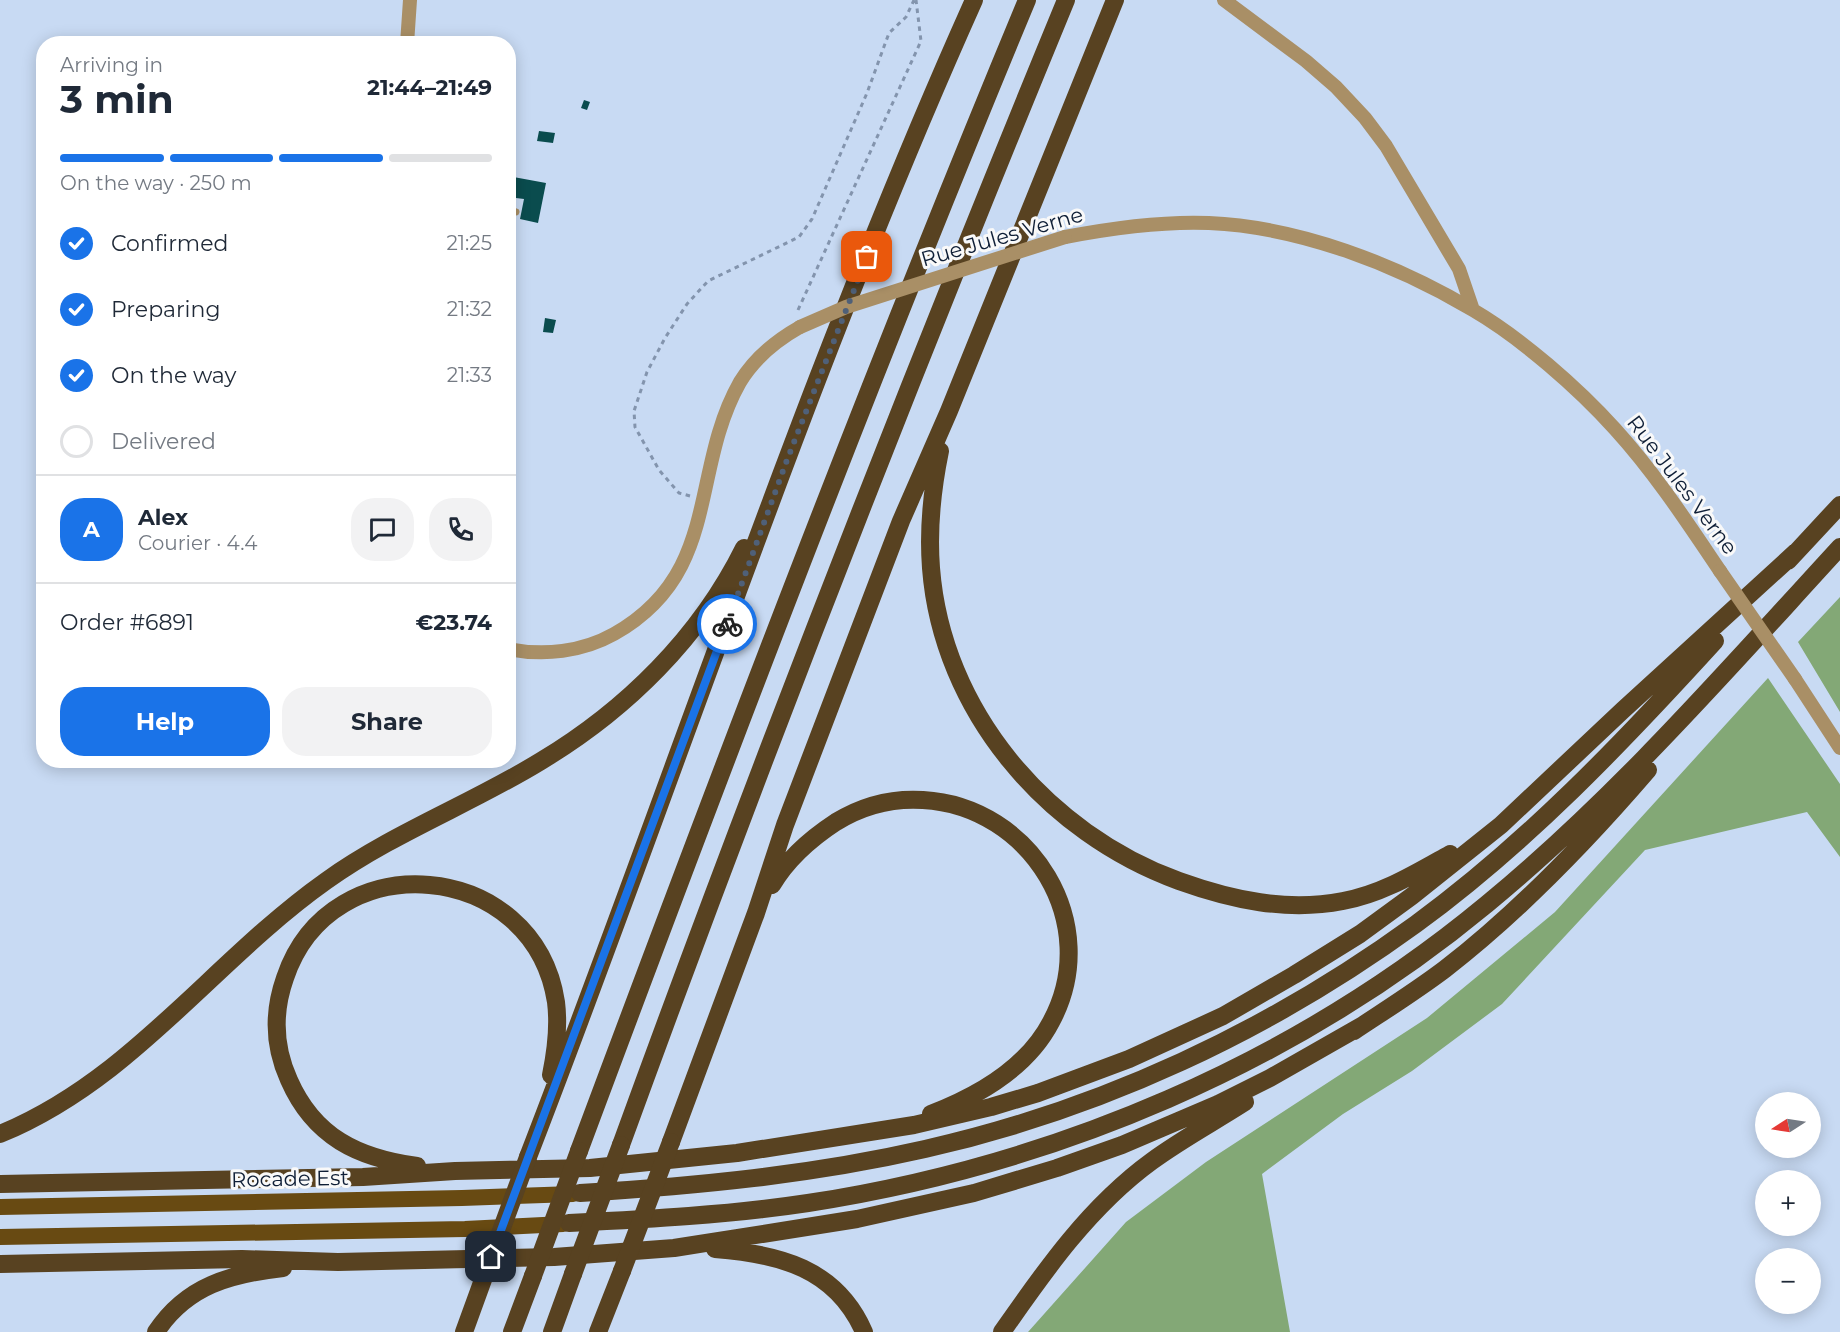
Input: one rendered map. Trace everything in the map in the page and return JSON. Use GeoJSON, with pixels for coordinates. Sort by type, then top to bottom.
{"type":"FeatureCollection","features":[{"type":"Feature","properties":{"kind":"highway"},"geometry":{"type":"LineString","coordinates":[[464,1332],[787,460],[892,195],[974,0]]}},
{"type":"Feature","properties":{"kind":"highway"},"geometry":{"type":"LineString","coordinates":[[512,1332],[689,856],[897,317],[1027,0]]}},
{"type":"Feature","properties":{"kind":"highway"},"geometry":{"type":"LineString","coordinates":[[552,1332],[846,549],[1066,0]]}},
{"type":"Feature","properties":{"kind":"highway"},"geometry":{"type":"LineString","coordinates":[[598,1332],[756,912],[785,825],[901,521],[949,411],[1115,0]]}},
{"type":"Feature","properties":{"kind":"highway"},"geometry":{"type":"LineString","coordinates":[[949,411],[933,483],[930,523],[931,568],[945,638],[972,704],[1002,751],[1038,792],[1079,828],[1119,854],[1191,886],[1256,903],[1299,906],[1343,902],[1377,891],[1414,874],[1501,825]]}},
{"type":"Feature","properties":{"kind":"highway"},"geometry":{"type":"LineString","coordinates":[[0,1134],[60,1103],[111,1070],[167,1022],[284,914],[327,881],[399,836],[541,761],[572,741],[626,699],[674,651],[714,601],[731,575],[787,460]]}},
{"type":"Feature","properties":{"kind":"highway"},"geometry":{"type":"LineString","coordinates":[[580,1193],[748,1179],[857,1163],[936,1146],[991,1132],[1078,1104],[1183,1061],[1244,1032],[1302,999],[1417,923],[1523,835],[1573,789],[1670,691],[1840,505]]}},
{"type":"Feature","properties":{"kind":"highway"},"geometry":{"type":"LineString","coordinates":[[0,1236],[453,1229],[674,1217],[741,1211],[808,1203],[874,1191],[945,1175],[1063,1140],[1201,1085],[1260,1056],[1377,986],[1432,948],[1487,905],[1590,813],[1660,743],[1840,547]]}},
{"type":"Feature","properties":{"kind":"highway"},"geometry":{"type":"LineString","coordinates":[[0,1184],[363,1178],[455,1170],[590,1168],[747,1151],[946,1119],[1038,1092],[1129,1059],[1223,1016],[1360,934],[1501,825],[1796,552]]}},
{"type":"Feature","properties":{"kind":"highway"},"geometry":{"type":"LineString","coordinates":[[1002,1332],[1048,1266],[1096,1210],[1121,1187],[1166,1151],[1363,1025],[1445,969],[1481,939],[1563,862],[1612,811],[1730,668]]}},
{"type":"Feature","properties":{"kind":"highway"},"geometry":{"type":"LineString","coordinates":[[756,912],[782,869],[812,839],[857,811],[895,801],[941,802],[979,813],[1015,837],[1031,852],[1048,876],[1060,902],[1065,921],[1068,967],[1058,1009],[1040,1040],[1028,1055],[1002,1077],[969,1096],[939,1110],[875,1131]]}},
{"type":"Feature","properties":{"kind":"highway"},"geometry":{"type":"LineString","coordinates":[[455,1170],[390,1162],[352,1149],[330,1135],[312,1118],[287,1077],[276,1032],[279,1000],[288,968],[295,953],[314,927],[328,915],[357,897],[371,891],[400,885],[444,886],[482,900],[503,914],[524,933],[544,966],[556,1004],[555,1048],[541,1124]]}},
{"type":"Feature","properties":{"kind":"highway"},"geometry":{"type":"LineString","coordinates":[[0,1264],[242,1259],[338,1262],[554,1257],[674,1248],[887,1213],[974,1193],[1057,1168],[1133,1141],[1218,1104],[1270,1078],[1363,1025]]}},
{"type":"Feature","properties":{"kind":"highway","name":"Rocade Est"},"geometry":{"type":"LineString","coordinates":[[0,1208],[580,1193]]}},
{"type":"Feature","properties":{"kind":"highway"},"geometry":{"type":"LineString","coordinates":[[674,1248],[753,1252],[792,1263],[813,1274],[837,1292],[852,1309],[864,1332]]}},
{"type":"Feature","properties":{"kind":"highway"},"geometry":{"type":"LineString","coordinates":[[156,1332],[177,1306],[213,1283],[273,1269],[338,1262]]}},
{"type":"Feature","properties":{"kind":"highway"},"geometry":{"type":"LineString","coordinates":[[605,1332],[611,1300]]}},
{"type":"Feature","properties":{"kind":"street"},"geometry":{"type":"LineString","coordinates":[[408,36],[410,0]]}},
{"type":"Feature","properties":{"kind":"street"},"geometry":{"type":"LineString","coordinates":[[1224,0],[1313,67],[1336,87],[1365,118],[1386,146],[1459,269],[1473,310]]}},
{"type":"Feature","properties":{"kind":"street","name":"Rue Jules Verne"},"geometry":{"type":"LineString","coordinates":[[516,650],[536,653],[586,646],[608,637],[640,617],[653,605],[674,578],[692,544],[726,411],[741,381],[766,351],[796,330],[846,307],[1065,237],[1112,229],[1208,223],[1265,229],[1293,235],[1353,253],[1384,266],[1473,310],[1515,339],[1576,389],[1613,427],[1657,480],[1840,748]]}},
{"type":"Feature","properties":{"kind":"path"},"geometry":{"type":"LineString","coordinates":[[796,330],[799,308],[921,41],[915,0]]}},
{"type":"Feature","properties":{"kind":"path"},"geometry":{"type":"LineString","coordinates":[[704,499],[679,493],[659,470],[635,427],[634,411],[647,372],[687,304],[708,281],[799,237],[806,228],[858,114],[889,33],[906,17],[915,0]]}},
{"type":"Feature","properties":{"kind":"green space"},"geometry":{"type":"Polygon","coordinates":[[[1840,597],[1840,712],[1798,642],[1840,597]]]}},
{"type":"Feature","properties":{"kind":"green space"},"geometry":{"type":"Polygon","coordinates":[[[1768,678],[1840,784],[1840,857],[1807,812],[1645,850],[1502,1004],[1412,1071],[1343,1114],[1262,1174],[1290,1332],[1028,1332],[1126,1222],[1206,1162],[1427,1018],[1555,912],[1768,678]]]}},
{"type":"Feature","properties":{"kind":"building"},"geometry":{"type":"Polygon","coordinates":[[[584,100],[590,102],[587,110],[581,108],[584,100]]]}},
{"type":"Feature","properties":{"kind":"building"},"geometry":{"type":"Polygon","coordinates":[[[539,131],[555,133],[553,143],[537,141],[539,131]]]}},
{"type":"Feature","properties":{"kind":"building"},"geometry":{"type":"Polygon","coordinates":[[[516,177],[546,183],[538,223],[520,219],[524,199],[516,198],[516,177]]]}},
{"type":"Feature","properties":{"kind":"building"},"geometry":{"type":"Polygon","coordinates":[[[545,318],[556,320],[553,333],[543,332],[545,318]]]}},
{"type":"Feature","properties":{"kind":"way so far"},"geometry":{"type":"LineString","coordinates":[[727,624],[787,460],[867,257]]}},
{"type":"Feature","properties":{"kind":"route"},"geometry":{"type":"LineString","coordinates":[[491,1257],[727,624]]}}]}
